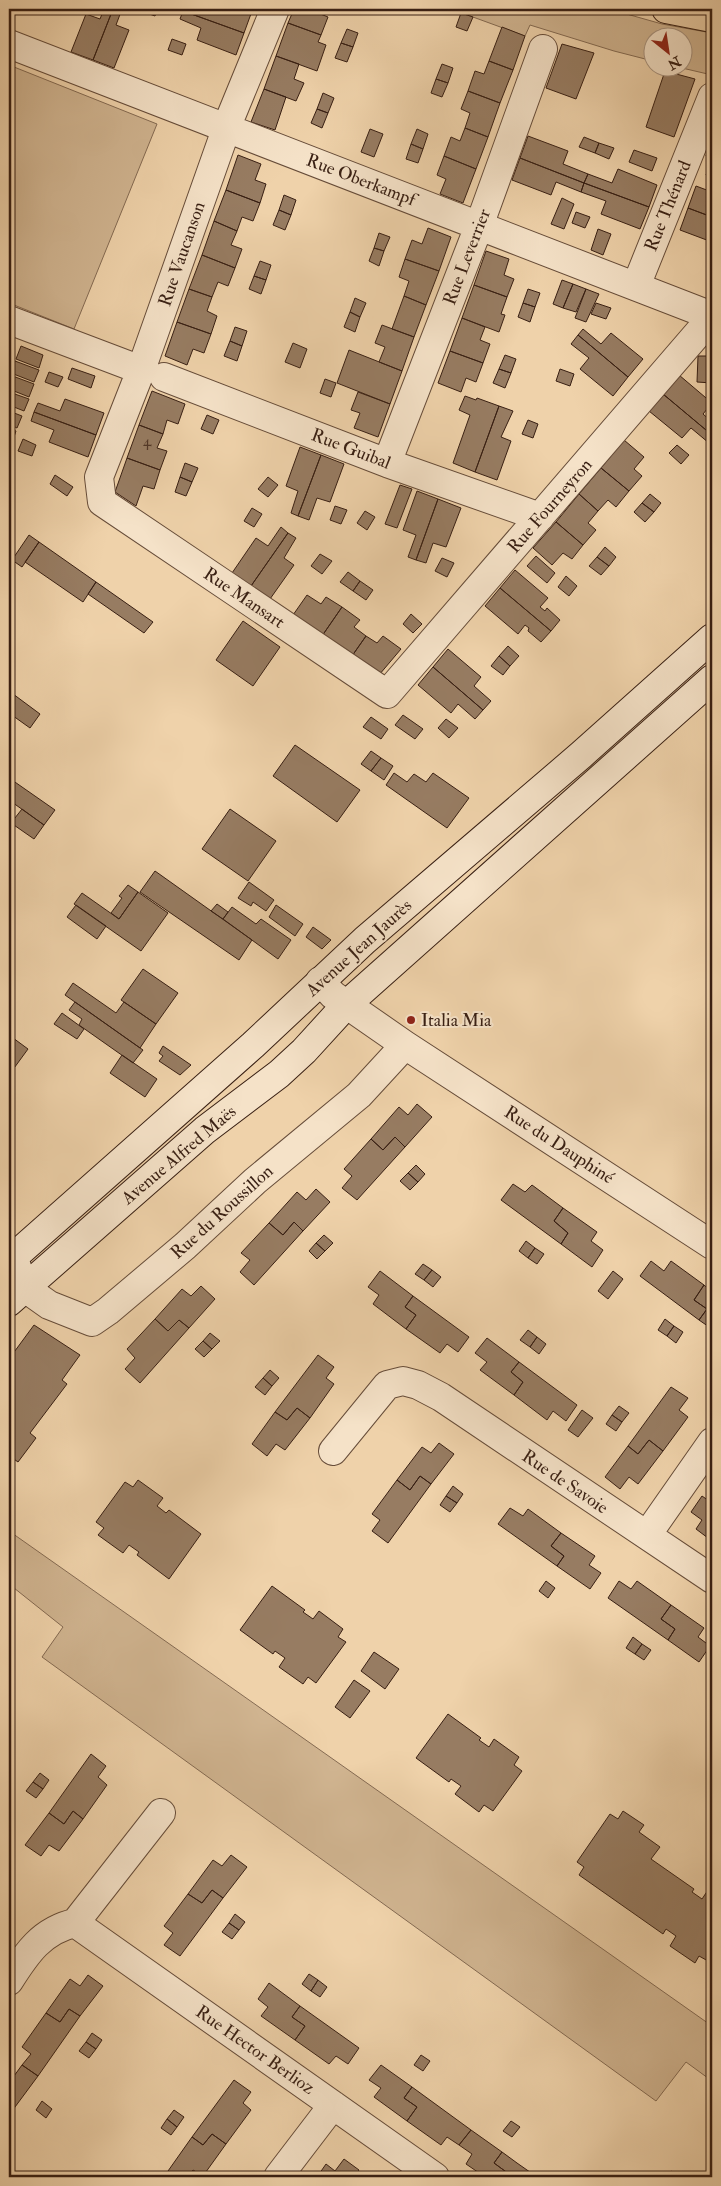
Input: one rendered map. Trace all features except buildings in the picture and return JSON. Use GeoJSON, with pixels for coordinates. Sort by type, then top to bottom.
{"type":"FeatureCollection","features":[{"type":"Feature","properties":{"kind":"highway"},"geometry":{"type":"LineString","coordinates":[[666,9],[712,18]]}},
{"type":"Feature","properties":{"kind":"street","name":"Rue Vaucanson"},"geometry":{"type":"LineString","coordinates":[[102,502],[99,477],[153,374],[228,125],[275,9]]}},
{"type":"Feature","properties":{"kind":"street","name":"Rue Oberkampf"},"geometry":{"type":"LineString","coordinates":[[9,44],[228,125],[479,226],[712,316]]}},
{"type":"Feature","properties":{"kind":"street","name":"Rue Leverrier"},"geometry":{"type":"LineString","coordinates":[[387,463],[479,226],[542,49]]}},
{"type":"Feature","properties":{"kind":"street","name":"Rue Thénard"},"geometry":{"type":"LineString","coordinates":[[636,286],[712,97]]}},
{"type":"Feature","properties":{"kind":"street","name":"Rue Fourneyron"},"geometry":{"type":"LineString","coordinates":[[387,694],[712,316]]}},
{"type":"Feature","properties":{"kind":"street","name":"Rue Guibal"},"geometry":{"type":"LineString","coordinates":[[9,320],[538,519]]}},
{"type":"Feature","properties":{"kind":"street","name":"Rue Mansart"},"geometry":{"type":"LineString","coordinates":[[102,502],[387,694]]}},
{"type":"Feature","properties":{"kind":"street","name":"Avenue Jean Jaurès"},"geometry":{"type":"LineString","coordinates":[[11,1259],[246,1052],[365,940],[712,638]]}},
{"type":"Feature","properties":{"kind":"street","name":"Avenue Jean Jaurès"},"geometry":{"type":"LineString","coordinates":[[346,1005],[712,679]]}},
{"type":"Feature","properties":{"kind":"street","name":"Rue du Dauphiné"},"geometry":{"type":"LineString","coordinates":[[320,982],[346,1005],[405,1045],[712,1245]]}},
{"type":"Feature","properties":{"kind":"street","name":"Avenue Alfred Maës"},"geometry":{"type":"LineString","coordinates":[[17,1295],[204,1130],[279,1074],[304,1051],[346,1005]]}},
{"type":"Feature","properties":{"kind":"street","name":"Rue du Roussillon"},"geometry":{"type":"LineString","coordinates":[[17,1295],[42,1302],[92,1322],[108,1311],[185,1246],[255,1181],[359,1095],[405,1045]]}},
{"type":"Feature","properties":{"kind":"street"},"geometry":{"type":"LineString","coordinates":[[11,1259],[17,1295]]}},
{"type":"Feature","properties":{"kind":"street","name":"Rue de Savoie"},"geometry":{"type":"LineString","coordinates":[[333,1451],[387,1384],[404,1381],[441,1397],[712,1579]]}},
{"type":"Feature","properties":{"kind":"street"},"geometry":{"type":"LineString","coordinates":[[647,1535],[712,1442]]}},
{"type":"Feature","properties":{"kind":"street"},"geometry":{"type":"LineString","coordinates":[[12,1967],[46,1934],[61,1926],[75,1923],[161,1813]]}},
{"type":"Feature","properties":{"kind":"street","name":"Rue Hector Berlioz"},"geometry":{"type":"LineString","coordinates":[[75,1923],[435,2177]]}},
{"type":"Feature","properties":{"kind":"street"},"geometry":{"type":"LineString","coordinates":[[278,2177],[333,2105]]}},
{"type":"Feature","properties":{"kind":"shaded area"},"geometry":{"type":"Polygon","coordinates":[[[451,9],[609,9],[662,24],[684,28],[644,28],[644,59],[530,25],[525,36],[451,9]]]}},
{"type":"Feature","properties":{"kind":"shaded area"},"geometry":{"type":"Polygon","coordinates":[[[694,30],[712,33],[712,75],[694,71],[694,30]]]}},
{"type":"Feature","properties":{"kind":"shaded area"},"geometry":{"type":"Polygon","coordinates":[[[9,65],[157,124],[74,329],[9,303],[9,65]]]}},
{"type":"Feature","properties":{"kind":"shaded area"},"geometry":{"type":"Polygon","coordinates":[[[9,1531],[712,2026],[712,2081],[686,2062],[656,2101],[42,1657],[63,1627],[9,1584],[9,1531]]]}},
{"type":"Feature","properties":{"kind":"place","name":"Italia Mia"},"geometry":{"type":"Point","coordinates":[411,1020]}}]}
